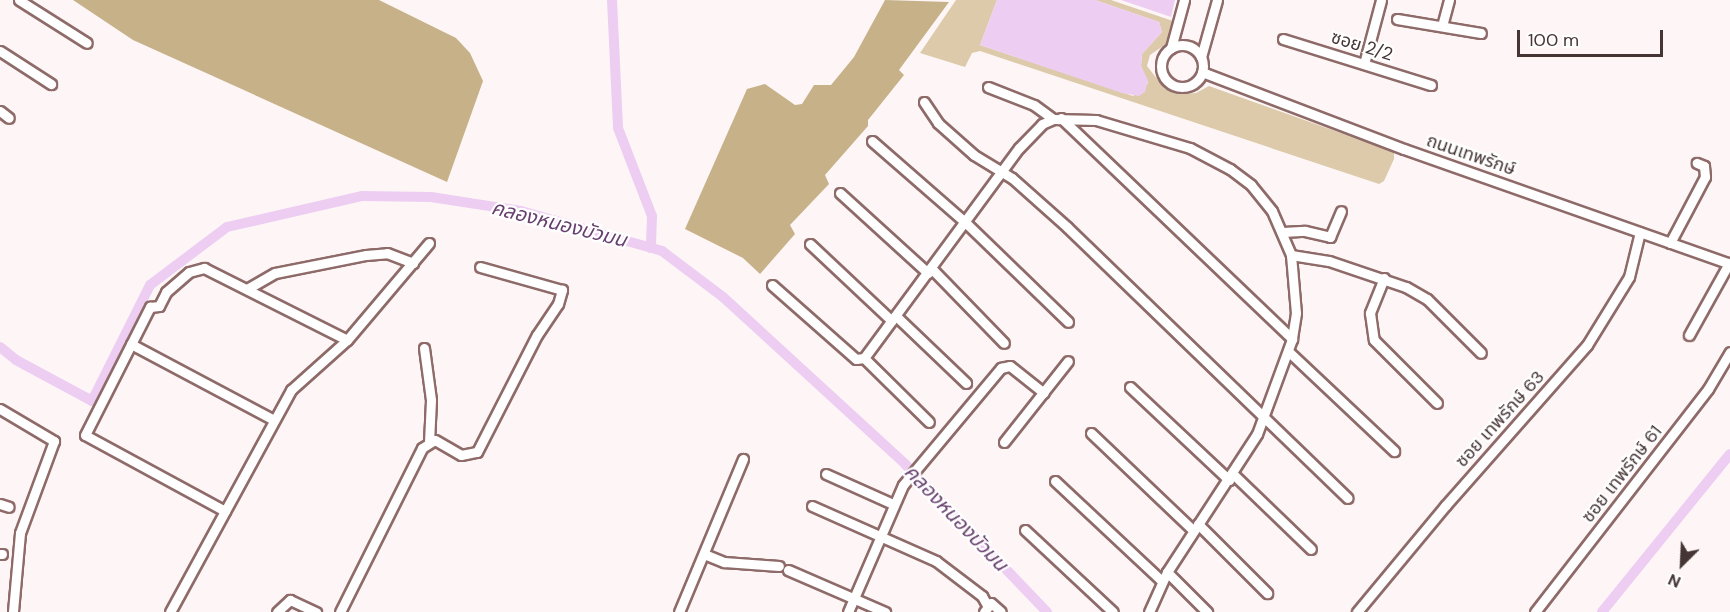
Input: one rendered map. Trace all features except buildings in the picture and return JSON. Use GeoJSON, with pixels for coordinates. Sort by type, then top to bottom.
{"type":"FeatureCollection","features":[{"type":"Feature","properties":{"kind":"street"},"geometry":{"type":"LineString","coordinates":[[19,0],[87,43]]}},
{"type":"Feature","properties":{"kind":"street"},"geometry":{"type":"LineString","coordinates":[[1184,0],[1172,48],[1161,64],[1169,82],[1188,86],[1202,72],[1201,57],[1216,0]]}},
{"type":"Feature","properties":{"kind":"street"},"geometry":{"type":"LineString","coordinates":[[1364,64],[1381,0]]}},
{"type":"Feature","properties":{"kind":"street"},"geometry":{"type":"LineString","coordinates":[[1442,26],[1449,0]]}},
{"type":"Feature","properties":{"kind":"street"},"geometry":{"type":"LineString","coordinates":[[1397,19],[1481,33]]}},
{"type":"Feature","properties":{"kind":"street","name":"ซอย 2/2"},"geometry":{"type":"LineString","coordinates":[[1283,39],[1431,85]]}},
{"type":"Feature","properties":{"kind":"street"},"geometry":{"type":"LineString","coordinates":[[1172,48],[1192,47],[1201,57]]}},
{"type":"Feature","properties":{"kind":"street"},"geometry":{"type":"LineString","coordinates":[[0,51],[51,84]]}},
{"type":"Feature","properties":{"kind":"street","name":"ถนนเทพรักษ์"},"geometry":{"type":"LineString","coordinates":[[1202,72],[1729,264]]}},
{"type":"Feature","properties":{"kind":"street"},"geometry":{"type":"LineString","coordinates":[[988,87],[1034,105],[1057,119],[1292,339]]}},
{"type":"Feature","properties":{"kind":"street"},"geometry":{"type":"LineString","coordinates":[[924,102],[938,123],[1002,173],[1012,178],[1067,227],[1348,498]]}},
{"type":"Feature","properties":{"kind":"street"},"geometry":{"type":"LineString","coordinates":[[0,111],[9,118]]}},
{"type":"Feature","properties":{"kind":"street"},"geometry":{"type":"LineString","coordinates":[[772,285],[856,359],[864,358],[1034,130],[1057,119],[1096,120],[1209,156],[1263,197],[1283,232],[1291,255],[1296,313],[1292,339],[1264,419],[1231,477],[1164,576],[1149,612]]}},
{"type":"Feature","properties":{"kind":"street"},"geometry":{"type":"LineString","coordinates":[[872,141],[966,223],[1068,322]]}},
{"type":"Feature","properties":{"kind":"street"},"geometry":{"type":"LineString","coordinates":[[1670,243],[1705,177],[1704,166],[1697,163]]}},
{"type":"Feature","properties":{"kind":"street"},"geometry":{"type":"LineString","coordinates":[[840,194],[930,271],[1004,343]]}},
{"type":"Feature","properties":{"kind":"street"},"geometry":{"type":"LineString","coordinates":[[1283,232],[1305,231],[1329,237],[1341,211]]}},
{"type":"Feature","properties":{"kind":"street","name":"ซอย เทพรักษ์ 63"},"geometry":{"type":"LineString","coordinates":[[1357,612],[1444,506],[1587,345],[1629,278],[1640,232]]}},
{"type":"Feature","properties":{"kind":"street"},"geometry":{"type":"LineString","coordinates":[[170,612],[297,382],[347,340],[429,243]]}},
{"type":"Feature","properties":{"kind":"street"},"geometry":{"type":"LineString","coordinates":[[810,244],[966,383]]}},
{"type":"Feature","properties":{"kind":"street"},"geometry":{"type":"LineString","coordinates":[[247,289],[275,273],[366,255],[387,253],[413,263]]}},
{"type":"Feature","properties":{"kind":"street"},"geometry":{"type":"LineString","coordinates":[[1291,255],[1329,261],[1384,278],[1427,298],[1481,353]]}},
{"type":"Feature","properties":{"kind":"street"},"geometry":{"type":"LineString","coordinates":[[1689,335],[1729,264]]}},
{"type":"Feature","properties":{"kind":"street"},"geometry":{"type":"LineString","coordinates":[[225,510],[85,435],[150,307],[159,306],[166,292],[196,267],[212,270],[347,340]]}},
{"type":"Feature","properties":{"kind":"street"},"geometry":{"type":"LineString","coordinates":[[340,612],[417,456],[429,442],[435,440],[461,455],[477,452],[562,290],[480,267]]}},
{"type":"Feature","properties":{"kind":"street"},"geometry":{"type":"LineString","coordinates":[[1384,278],[1370,314],[1374,340],[1437,403]]}},
{"type":"Feature","properties":{"kind":"street"},"geometry":{"type":"LineString","coordinates":[[131,344],[274,420]]}},
{"type":"Feature","properties":{"kind":"street"},"geometry":{"type":"LineString","coordinates":[[424,348],[431,400],[429,442]]}},
{"type":"Feature","properties":{"kind":"street"},"geometry":{"type":"LineString","coordinates":[[1288,351],[1394,451]]}},
{"type":"Feature","properties":{"kind":"street","name":"ซอย เทพรักษ์ 61"},"geometry":{"type":"LineString","coordinates":[[1535,612],[1708,389],[1730,352]]}},
{"type":"Feature","properties":{"kind":"street"},"geometry":{"type":"LineString","coordinates":[[864,358],[929,422]]}},
{"type":"Feature","properties":{"kind":"street"},"geometry":{"type":"LineString","coordinates":[[1004,442],[1068,361]]}},
{"type":"Feature","properties":{"kind":"street"},"geometry":{"type":"LineString","coordinates":[[848,612],[893,504],[906,480],[1005,365],[1044,393]]}},
{"type":"Feature","properties":{"kind":"street"},"geometry":{"type":"LineString","coordinates":[[1130,387],[1311,549]]}},
{"type":"Feature","properties":{"kind":"street"},"geometry":{"type":"LineString","coordinates":[[0,409],[54,441],[20,533],[13,612]]}},
{"type":"Feature","properties":{"kind":"street"},"geometry":{"type":"LineString","coordinates":[[1091,434],[1267,593]]}},
{"type":"Feature","properties":{"kind":"street"},"geometry":{"type":"LineString","coordinates":[[679,612],[742,459]]}},
{"type":"Feature","properties":{"kind":"street"},"geometry":{"type":"LineString","coordinates":[[826,474],[893,504]]}},
{"type":"Feature","properties":{"kind":"street"},"geometry":{"type":"LineString","coordinates":[[1056,481],[1207,612]]}},
{"type":"Feature","properties":{"kind":"street"},"geometry":{"type":"LineString","coordinates":[[812,506],[936,561],[982,596],[985,609],[996,604],[1001,612]]}},
{"type":"Feature","properties":{"kind":"street"},"geometry":{"type":"LineString","coordinates":[[1025,530],[1113,612]]}},
{"type":"Feature","properties":{"kind":"street"},"geometry":{"type":"LineString","coordinates":[[704,554],[724,562],[784,568],[885,612]]}},
{"type":"Feature","properties":{"kind":"street"},"geometry":{"type":"LineString","coordinates":[[277,612],[290,600],[316,612]]}},
{"type":"Feature","properties":{"kind":"shaded area"},"geometry":{"type":"Polygon","coordinates":[[[73,0],[379,0],[456,38],[470,53],[483,81],[447,182],[133,40],[73,0]]]}},
{"type":"Feature","properties":{"kind":"shaded area"},"geometry":{"type":"Polygon","coordinates":[[[885,0],[949,2],[899,70],[904,75],[868,120],[868,126],[825,175],[829,184],[790,225],[795,234],[760,274],[743,258],[685,229],[747,89],[765,84],[795,105],[802,104],[814,85],[831,85],[854,57],[885,0]]]}},
{"type":"Feature","properties":{"kind":"shaded area"},"geometry":{"type":"Polygon","coordinates":[[[956,0],[997,0],[980,45],[1133,96],[1148,83],[1141,66],[1142,54],[1162,32],[1159,22],[1095,0],[1111,0],[1173,21],[1169,42],[1150,55],[1147,66],[1165,89],[1180,94],[1196,93],[1209,86],[1394,152],[1394,159],[1384,181],[1379,184],[980,51],[972,53],[965,67],[920,53],[956,0]]]}},
{"type":"Feature","properties":{"kind":"shaded area"},"geometry":{"type":"Polygon","coordinates":[[[997,0],[1095,0],[1159,22],[1162,32],[1142,54],[1141,66],[1148,80],[1145,92],[1139,96],[1122,93],[980,45],[997,0]]]}},
{"type":"Feature","properties":{"kind":"shaded area"},"geometry":{"type":"Polygon","coordinates":[[[1121,0],[1175,0],[1171,17],[1121,0]]]}},
{"type":"Feature","properties":{"kind":"waterway"},"geometry":{"type":"LineString","coordinates":[[612,0],[618,128],[652,216],[651,248]]}},
{"type":"Feature","properties":{"kind":"waterway","name":"คลองหนองบัวมน"},"geometry":{"type":"LineString","coordinates":[[0,347],[16,360],[92,401],[150,285],[227,227],[362,196],[431,197],[521,211],[662,251],[723,297],[905,464],[1047,612]]}},
{"type":"Feature","properties":{"kind":"waterway"},"geometry":{"type":"LineString","coordinates":[[1602,612],[1730,454]]}}]}
